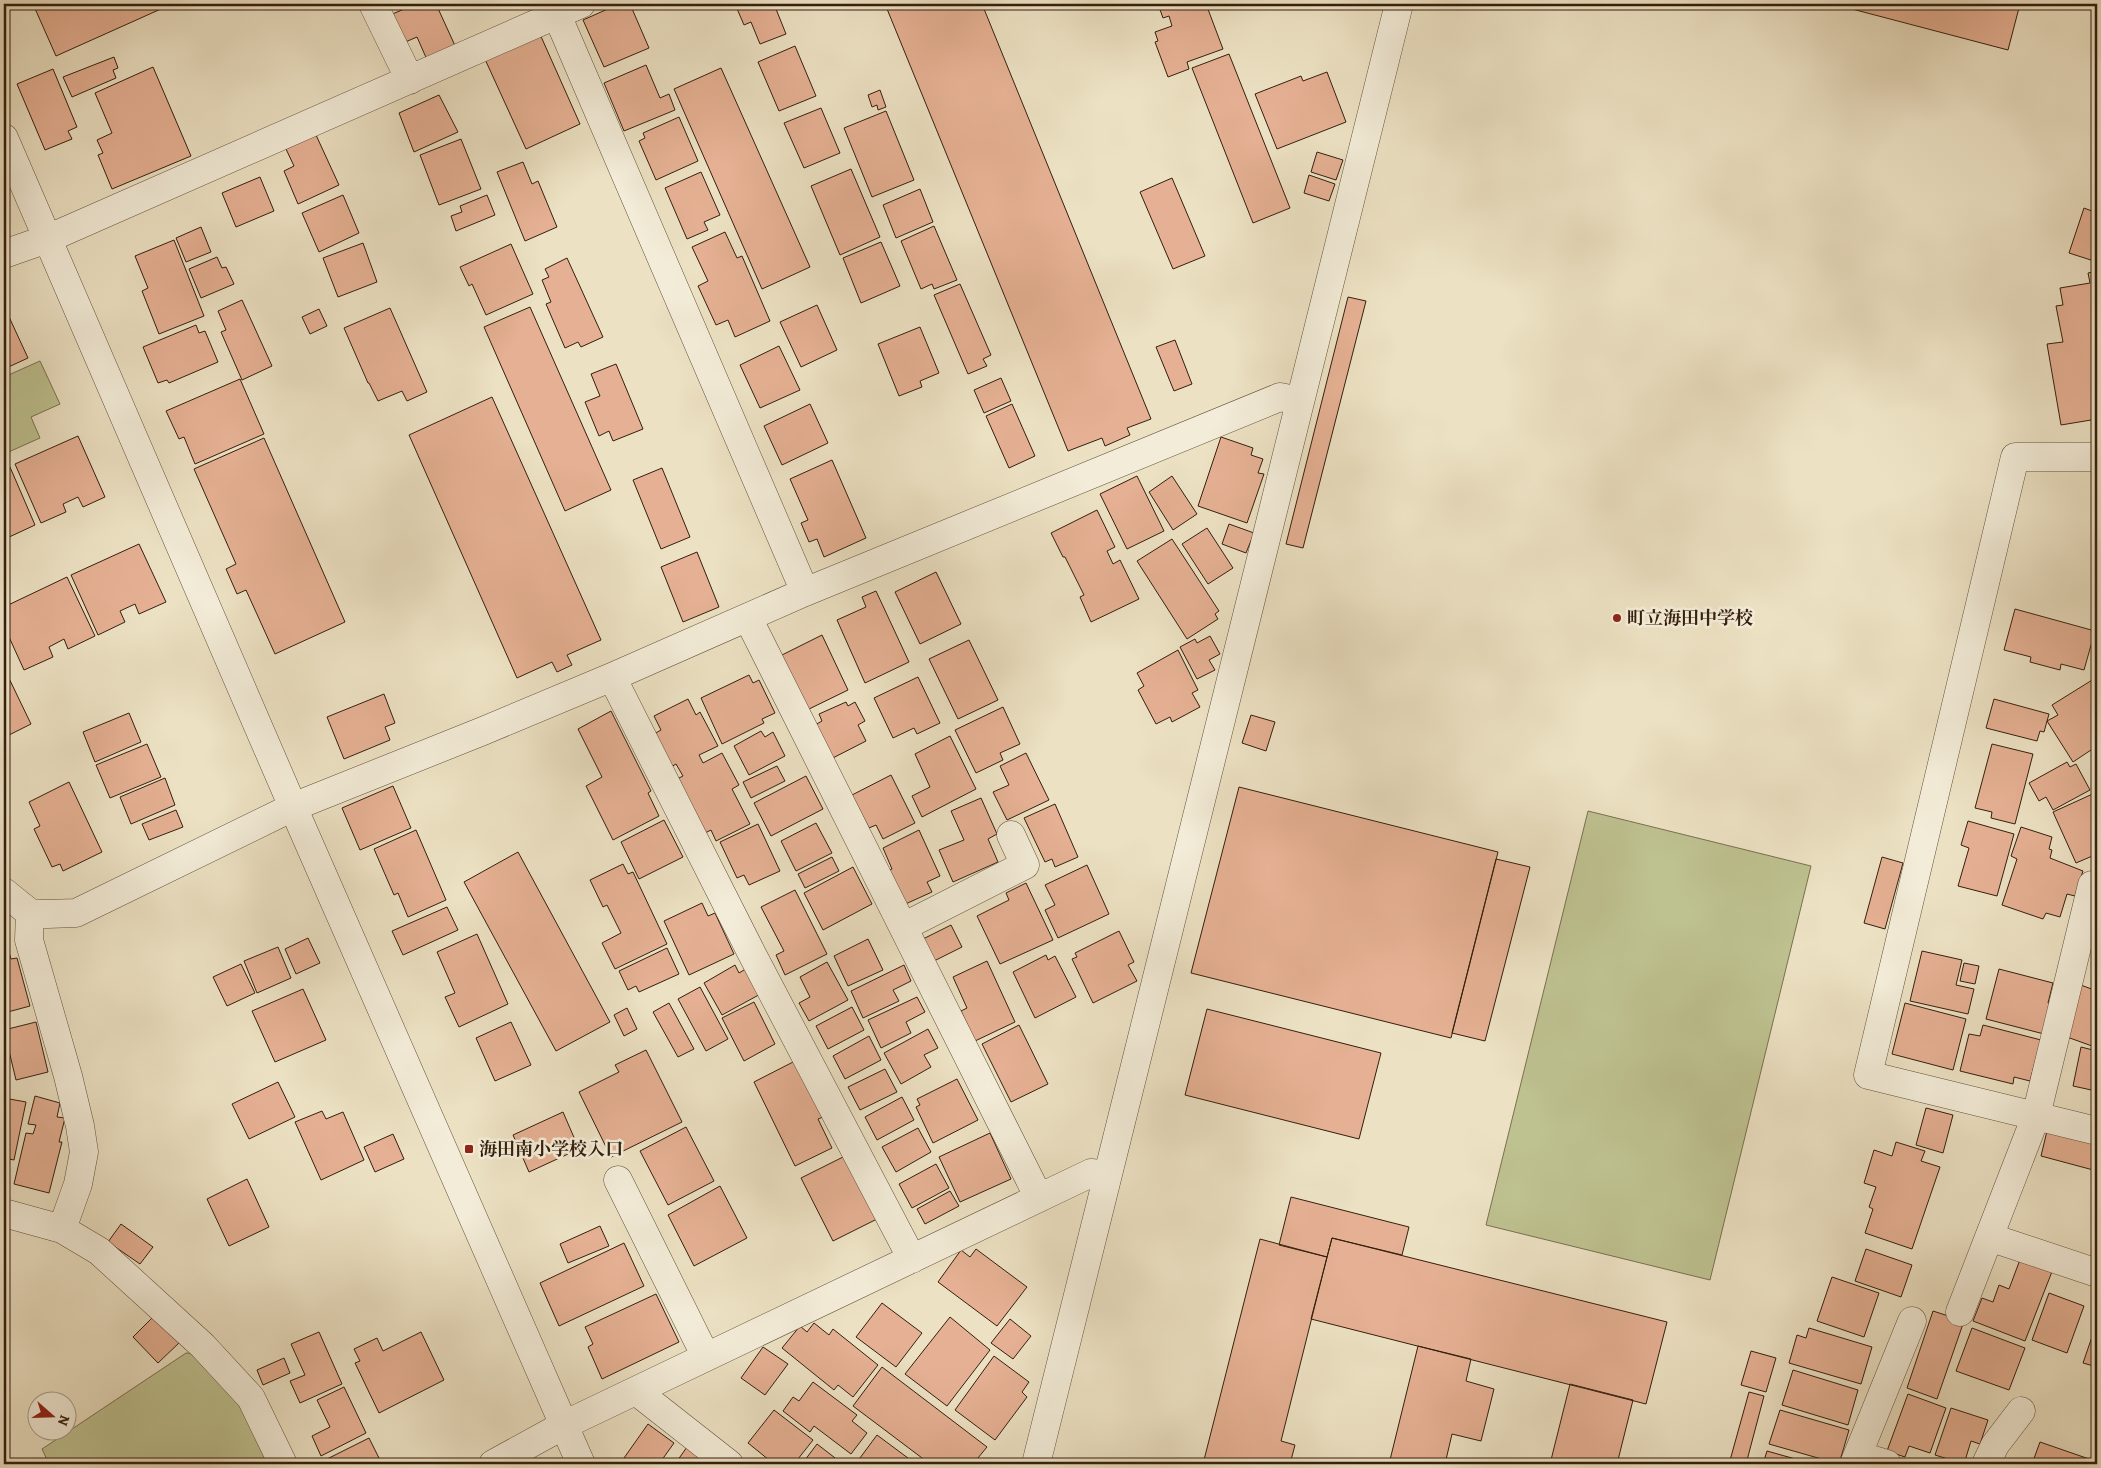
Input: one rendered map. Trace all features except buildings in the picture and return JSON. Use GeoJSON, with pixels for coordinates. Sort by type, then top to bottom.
{"type":"FeatureCollection","features":[{"type":"Feature","properties":{"kind":"street"},"geometry":{"type":"LineString","coordinates":[[373,4],[410,80]]}},
{"type":"Feature","properties":{"kind":"street"},"geometry":{"type":"LineString","coordinates":[[1036,1464],[1399,4]]}},
{"type":"Feature","properties":{"kind":"street"},"geometry":{"type":"LineString","coordinates":[[4,254],[47,239],[569,9],[805,592]]}},
{"type":"Feature","properties":{"kind":"street"},"geometry":{"type":"LineString","coordinates":[[4,138],[293,807],[581,1464]]}},
{"type":"Feature","properties":{"kind":"street"},"geometry":{"type":"LineString","coordinates":[[4,892],[30,913],[76,913],[293,807],[612,677],[805,592],[1280,396],[1300,400]]}},
{"type":"Feature","properties":{"kind":"street"},"geometry":{"type":"LineString","coordinates":[[2097,457],[2015,456],[1868,1075],[2097,1131]]}},
{"type":"Feature","properties":{"kind":"street"},"geometry":{"type":"LineString","coordinates":[[748,618],[1039,1198]]}},
{"type":"Feature","properties":{"kind":"street"},"geometry":{"type":"LineString","coordinates":[[612,677],[757,962],[912,1259]]}},
{"type":"Feature","properties":{"kind":"street"},"geometry":{"type":"LineString","coordinates":[[903,927],[1025,866],[1011,835]]}},
{"type":"Feature","properties":{"kind":"street"},"geometry":{"type":"LineString","coordinates":[[1960,1312],[2036,1116],[2092,885]]}},
{"type":"Feature","properties":{"kind":"street"},"geometry":{"type":"LineString","coordinates":[[30,913],[29,940],[68,1076],[84,1152],[78,1184],[62,1229]]}},
{"type":"Feature","properties":{"kind":"street"},"geometry":{"type":"LineString","coordinates":[[493,1464],[564,1426],[1091,1173],[1107,1175]]}},
{"type":"Feature","properties":{"kind":"street"},"geometry":{"type":"LineString","coordinates":[[618,1180],[706,1357]]}},
{"type":"Feature","properties":{"kind":"street"},"geometry":{"type":"LineString","coordinates":[[4,1213],[62,1229],[100,1251],[203,1346],[251,1398],[283,1464]]}},
{"type":"Feature","properties":{"kind":"street"},"geometry":{"type":"LineString","coordinates":[[1989,1237],[2097,1273]]}},
{"type":"Feature","properties":{"kind":"street"},"geometry":{"type":"LineString","coordinates":[[1887,1464],[1856,1460],[1912,1321]]}},
{"type":"Feature","properties":{"kind":"street"},"geometry":{"type":"LineString","coordinates":[[636,1391],[730,1464]]}},
{"type":"Feature","properties":{"kind":"street"},"geometry":{"type":"LineString","coordinates":[[1986,1464],[1995,1445],[2021,1411]]}},
{"type":"Feature","properties":{"kind":"green space"},"geometry":{"type":"Polygon","coordinates":[[[40,361],[60,404],[31,417],[40,438],[4,454],[4,377],[40,361]]]}},
{"type":"Feature","properties":{"kind":"green space"},"geometry":{"type":"Polygon","coordinates":[[[1588,811],[1811,866],[1710,1280],[1486,1225],[1588,811]]]}},
{"type":"Feature","properties":{"kind":"green space"},"geometry":{"type":"Polygon","coordinates":[[[186,1353],[200,1354],[237,1396],[274,1464],[49,1464],[42,1449],[56,1440],[78,1440],[78,1425],[186,1353]]]}},
{"type":"Feature","properties":{"kind":"place","name":"町立海田中学校"},"geometry":{"type":"Point","coordinates":[1617,618]}},
{"type":"Feature","properties":{"kind":"place","name":"海田南小学校入口"},"geometry":{"type":"Point","coordinates":[469,1149]}}]}
